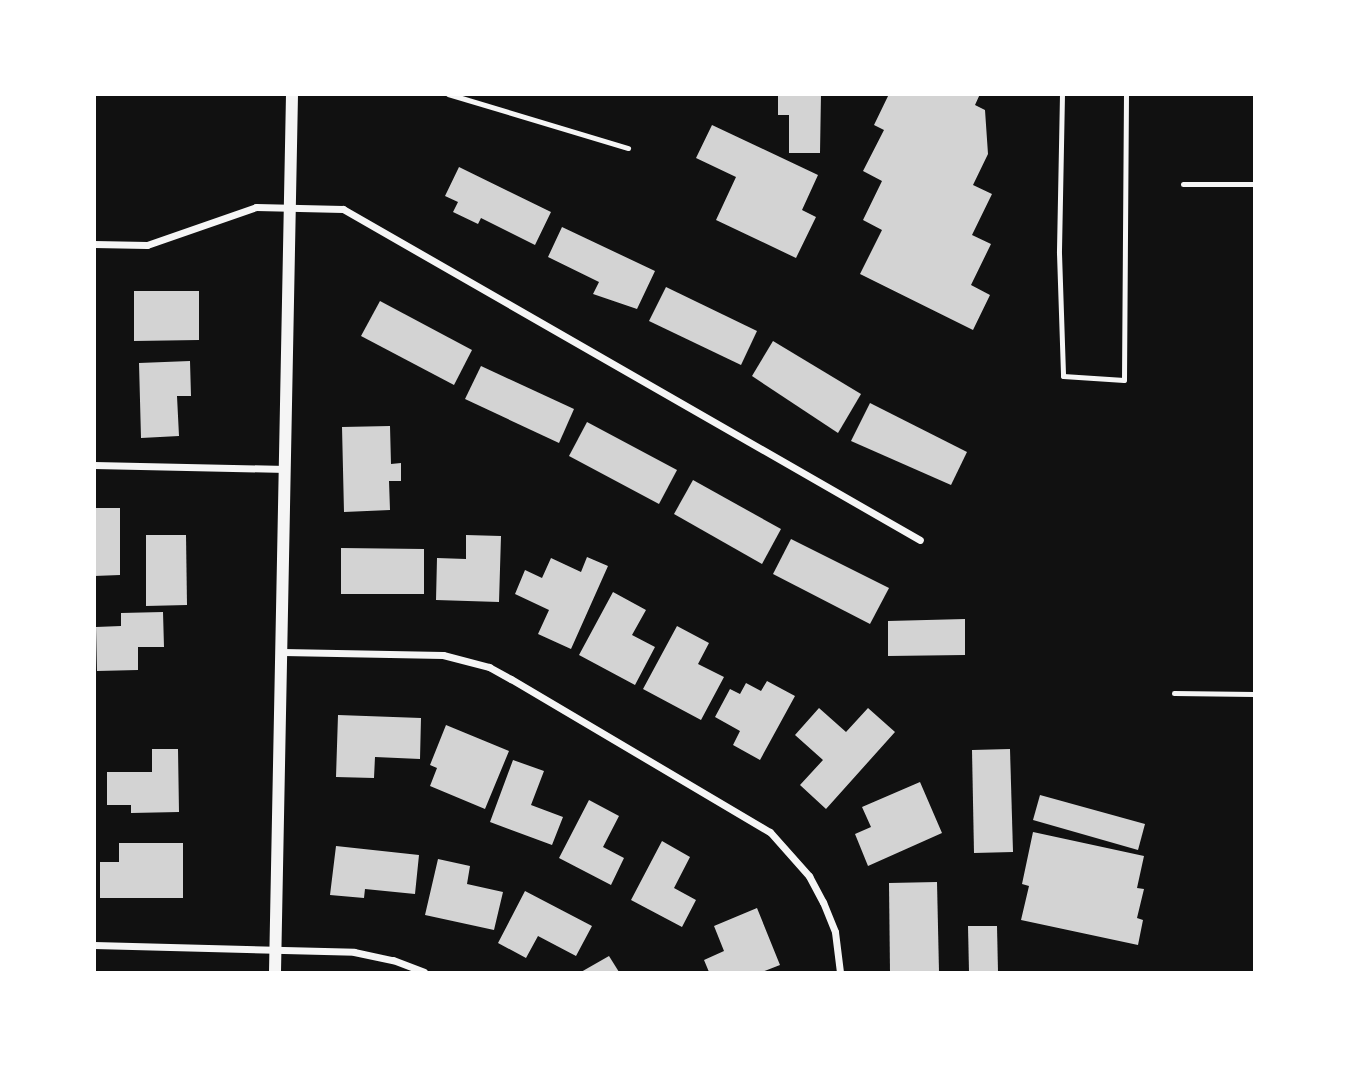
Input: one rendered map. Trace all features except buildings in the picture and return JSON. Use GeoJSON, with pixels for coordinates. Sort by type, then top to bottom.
{"type":"FeatureCollection","features":[{"type":"Feature","properties":{"kind":"street"},"geometry":{"type":"LineString","coordinates":[[275,972],[287,469],[292,94]]}},
{"type":"Feature","properties":{"kind":"street"},"geometry":{"type":"LineString","coordinates":[[94,244],[147,245],[184,234],[220,216],[256,207],[290,206],[353,213],[920,541]]}},
{"type":"Feature","properties":{"kind":"street"},"geometry":{"type":"LineString","coordinates":[[94,465],[287,469]]}},
{"type":"Feature","properties":{"kind":"street"},"geometry":{"type":"LineString","coordinates":[[283,652],[443,655],[489,667],[523,685],[770,832],[809,876],[823,902],[835,932],[839,972]]}},
{"type":"Feature","properties":{"kind":"street"},"geometry":{"type":"LineString","coordinates":[[94,945],[276,947],[354,952],[393,960],[424,972]]}},
{"type":"Feature","properties":{"kind":"lane"},"geometry":{"type":"LineString","coordinates":[[448,94],[628,148]]}},
{"type":"Feature","properties":{"kind":"lane"},"geometry":{"type":"LineString","coordinates":[[1062,94],[1059,253],[1063,376],[1124,380],[1126,94]]}},
{"type":"Feature","properties":{"kind":"lane"},"geometry":{"type":"LineString","coordinates":[[1183,184],[1255,184]]}},
{"type":"Feature","properties":{"kind":"lane"},"geometry":{"type":"LineString","coordinates":[[1174,693],[1255,694]]}}]}
